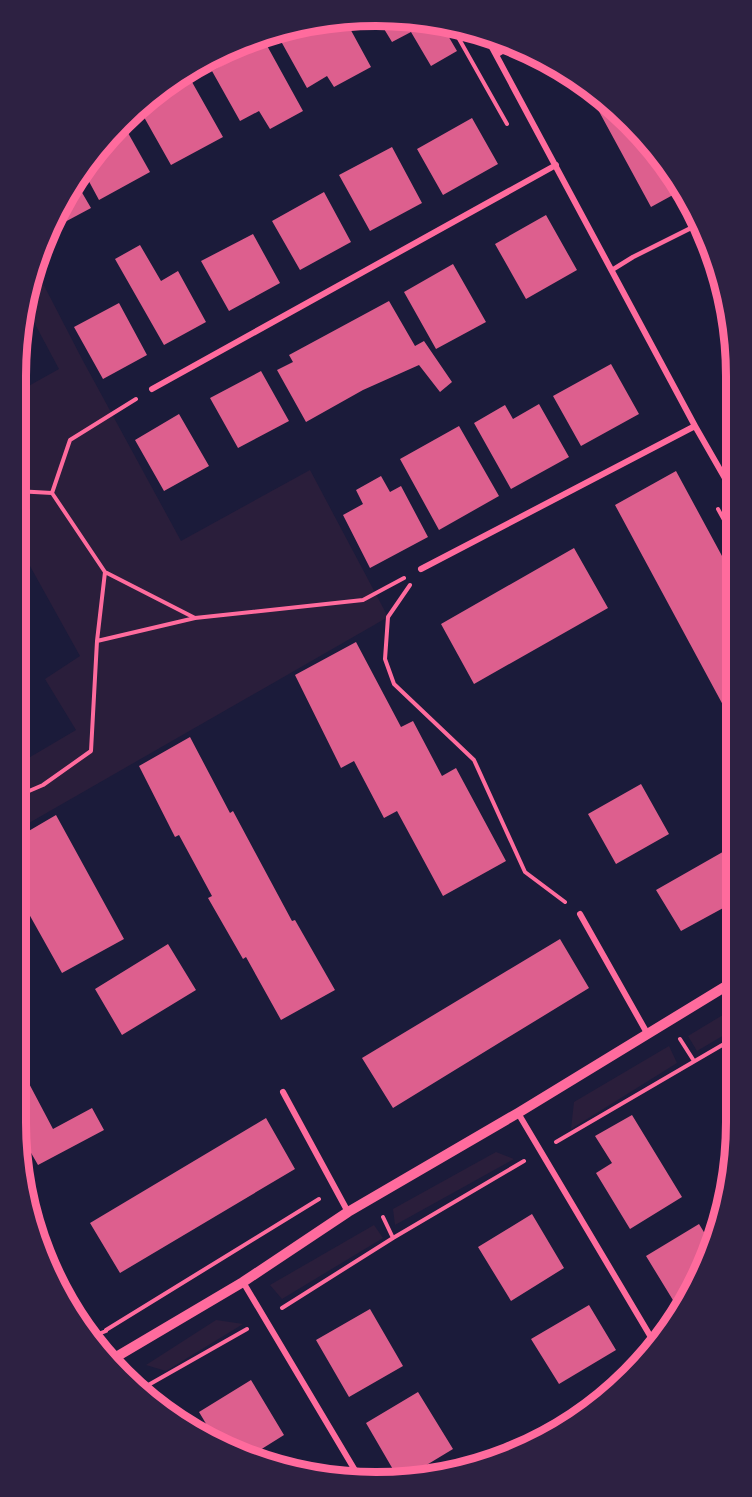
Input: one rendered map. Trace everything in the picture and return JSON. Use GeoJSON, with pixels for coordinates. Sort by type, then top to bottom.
{"type":"FeatureCollection","features":[{"type":"Feature","properties":{"kind":"street"},"geometry":{"type":"LineString","coordinates":[[491,45],[726,480]]}},
{"type":"Feature","properties":{"kind":"street"},"geometry":{"type":"LineString","coordinates":[[152,389],[556,165]]}},
{"type":"Feature","properties":{"kind":"street"},"geometry":{"type":"LineString","coordinates":[[421,569],[695,426]]}},
{"type":"Feature","properties":{"kind":"street"},"geometry":{"type":"LineString","coordinates":[[580,914],[647,1034]]}},
{"type":"Feature","properties":{"kind":"street"},"geometry":{"type":"LineString","coordinates":[[116,1357],[243,1282],[348,1212],[518,1113],[726,986]]}},
{"type":"Feature","properties":{"kind":"street"},"geometry":{"type":"LineString","coordinates":[[283,1092],[348,1212]]}},
{"type":"Feature","properties":{"kind":"street"},"geometry":{"type":"LineString","coordinates":[[518,1113],[651,1338]]}},
{"type":"Feature","properties":{"kind":"street"},"geometry":{"type":"LineString","coordinates":[[243,1282],[355,1471]]}},
{"type":"Feature","properties":{"kind":"lane"},"geometry":{"type":"LineString","coordinates":[[497,55],[505,50]]}},
{"type":"Feature","properties":{"kind":"lane"},"geometry":{"type":"LineString","coordinates":[[612,270],[693,227]]}},
{"type":"Feature","properties":{"kind":"path"},"geometry":{"type":"LineString","coordinates":[[52,493],[70,440],[152,389]]}},
{"type":"Feature","properties":{"kind":"path"},"geometry":{"type":"LineString","coordinates":[[26,492],[52,493]]}},
{"type":"Feature","properties":{"kind":"path"},"geometry":{"type":"LineString","coordinates":[[52,493],[105,572],[195,618]]}},
{"type":"Feature","properties":{"kind":"path"},"geometry":{"type":"LineString","coordinates":[[98,641],[195,618],[363,600],[421,569]]}},
{"type":"Feature","properties":{"kind":"path"},"geometry":{"type":"LineString","coordinates":[[421,569],[388,617],[385,659],[394,684],[474,760],[525,872],[580,914]]}},
{"type":"Feature","properties":{"kind":"path"},"geometry":{"type":"LineString","coordinates":[[26,792],[43,784],[91,751],[105,572]]}},
{"type":"Feature","properties":{"kind":"path"},"geometry":{"type":"LineString","coordinates":[[146,1386],[265,1319],[393,1238],[726,1043]]}},
{"type":"Feature","properties":{"kind":"path"},"geometry":{"type":"LineString","coordinates":[[106,1330],[336,1189]]}},
{"type":"Feature","properties":{"kind":"shaded area"},"geometry":{"type":"Polygon","coordinates":[[[40,277],[181,541],[310,470],[388,617],[26,825],[26,760],[76,730],[45,679],[80,656],[26,559],[26,387],[59,369],[31,316],[40,277]]]}},
{"type":"Feature","properties":{"kind":"shaded area"},"geometry":{"type":"Polygon","coordinates":[[[726,1013],[726,1034],[697,1051],[688,1036],[726,1013]]]}},
{"type":"Feature","properties":{"kind":"shaded area"},"geometry":{"type":"Polygon","coordinates":[[[669,1046],[677,1063],[571,1129],[574,1102],[669,1046]]]}},
{"type":"Feature","properties":{"kind":"shaded area"},"geometry":{"type":"Polygon","coordinates":[[[496,1152],[514,1159],[395,1225],[393,1209],[496,1152]]]}},
{"type":"Feature","properties":{"kind":"shaded area"},"geometry":{"type":"Polygon","coordinates":[[[374,1225],[383,1238],[282,1299],[270,1285],[374,1225]]]}},
{"type":"Feature","properties":{"kind":"shaded area"},"geometry":{"type":"Polygon","coordinates":[[[216,1320],[243,1324],[166,1371],[146,1365],[216,1320]]]}},
{"type":"Feature","properties":{"kind":"building"},"geometry":{"type":"Polygon","coordinates":[[[349,26],[371,67],[334,87],[327,76],[307,88],[280,39],[349,26]]]}},
{"type":"Feature","properties":{"kind":"building"},"geometry":{"type":"Polygon","coordinates":[[[382,26],[422,28],[446,32],[457,51],[431,66],[411,32],[392,42],[382,26]]]}},
{"type":"Feature","properties":{"kind":"building"},"geometry":{"type":"Polygon","coordinates":[[[266,43],[303,111],[270,129],[259,111],[240,121],[212,71],[266,43]]]}},
{"type":"Feature","properties":{"kind":"building"},"geometry":{"type":"Polygon","coordinates":[[[192,82],[223,137],[171,165],[142,114],[165,96],[192,82]]]}},
{"type":"Feature","properties":{"kind":"building"},"geometry":{"type":"Polygon","coordinates":[[[594,102],[640,145],[675,194],[651,207],[594,102]]]}},
{"type":"Feature","properties":{"kind":"building"},"geometry":{"type":"Polygon","coordinates":[[[472,118],[498,164],[443,195],[417,149],[472,118]]]}},
{"type":"Feature","properties":{"kind":"building"},"geometry":{"type":"Polygon","coordinates":[[[126,130],[150,172],[99,200],[87,178],[126,130]]]}},
{"type":"Feature","properties":{"kind":"building"},"geometry":{"type":"Polygon","coordinates":[[[392,147],[422,203],[370,231],[339,175],[392,147]]]}},
{"type":"Feature","properties":{"kind":"building"},"geometry":{"type":"Polygon","coordinates":[[[80,189],[91,208],[60,224],[80,189]]]}},
{"type":"Feature","properties":{"kind":"building"},"geometry":{"type":"Polygon","coordinates":[[[324,192],[351,242],[300,270],[272,221],[324,192]]]}},
{"type":"Feature","properties":{"kind":"building"},"geometry":{"type":"Polygon","coordinates":[[[546,215],[577,270],[526,299],[495,244],[546,215]]]}},
{"type":"Feature","properties":{"kind":"building"},"geometry":{"type":"Polygon","coordinates":[[[253,234],[280,283],[229,311],[201,261],[253,234]]]}},
{"type":"Feature","properties":{"kind":"building"},"geometry":{"type":"Polygon","coordinates":[[[140,245],[161,281],[178,271],[206,322],[164,345],[115,259],[140,245]]]}},
{"type":"Feature","properties":{"kind":"building"},"geometry":{"type":"Polygon","coordinates":[[[453,264],[486,322],[436,349],[404,292],[453,264]]]}},
{"type":"Feature","properties":{"kind":"building"},"geometry":{"type":"Polygon","coordinates":[[[389,301],[415,346],[424,341],[452,382],[440,392],[419,365],[363,390],[306,422],[277,370],[293,362],[289,355],[389,301]]]}},
{"type":"Feature","properties":{"kind":"building"},"geometry":{"type":"Polygon","coordinates":[[[119,303],[147,355],[103,379],[74,327],[119,303]]]}},
{"type":"Feature","properties":{"kind":"building"},"geometry":{"type":"Polygon","coordinates":[[[611,364],[639,414],[581,446],[553,396],[611,364]]]}},
{"type":"Feature","properties":{"kind":"building"},"geometry":{"type":"Polygon","coordinates":[[[261,371],[289,421],[238,448],[210,398],[261,371]]]}},
{"type":"Feature","properties":{"kind":"building"},"geometry":{"type":"Polygon","coordinates":[[[539,404],[569,457],[511,489],[474,423],[505,405],[513,419],[539,404]]]}},
{"type":"Feature","properties":{"kind":"building"},"geometry":{"type":"Polygon","coordinates":[[[179,414],[209,466],[164,491],[135,440],[179,414]]]}},
{"type":"Feature","properties":{"kind":"building"},"geometry":{"type":"Polygon","coordinates":[[[459,426],[499,496],[439,530],[400,459],[459,426]]]}},
{"type":"Feature","properties":{"kind":"building"},"geometry":{"type":"Polygon","coordinates":[[[676,471],[726,563],[726,711],[615,505],[676,471]]]}},
{"type":"Feature","properties":{"kind":"building"},"geometry":{"type":"Polygon","coordinates":[[[381,476],[390,492],[401,486],[428,537],[370,568],[343,515],[363,504],[356,490],[381,476]]]}},
{"type":"Feature","properties":{"kind":"building"},"geometry":{"type":"Polygon","coordinates":[[[574,548],[608,608],[474,684],[441,624],[574,548]]]}},
{"type":"Feature","properties":{"kind":"building"},"geometry":{"type":"Polygon","coordinates":[[[356,642],[401,727],[413,721],[442,776],[456,768],[506,861],[443,896],[397,811],[384,818],[354,761],[341,768],[295,675],[356,642]]]}},
{"type":"Feature","properties":{"kind":"building"},"geometry":{"type":"Polygon","coordinates":[[[190,737],[230,813],[233,811],[292,921],[295,920],[335,990],[281,1020],[246,957],[243,959],[208,898],[212,896],[179,835],[175,837],[139,766],[190,737]]]}},
{"type":"Feature","properties":{"kind":"building"},"geometry":{"type":"Polygon","coordinates":[[[641,784],[669,834],[616,864],[588,814],[641,784]]]}},
{"type":"Feature","properties":{"kind":"building"},"geometry":{"type":"Polygon","coordinates":[[[56,815],[124,939],[62,973],[26,909],[26,833],[56,815]]]}},
{"type":"Feature","properties":{"kind":"building"},"geometry":{"type":"Polygon","coordinates":[[[726,850],[726,906],[681,931],[656,890],[726,850]]]}},
{"type":"Feature","properties":{"kind":"building"},"geometry":{"type":"Polygon","coordinates":[[[560,939],[589,988],[393,1108],[362,1058],[560,939]]]}},
{"type":"Feature","properties":{"kind":"building"},"geometry":{"type":"Polygon","coordinates":[[[168,944],[196,990],[122,1035],[95,989],[168,944]]]}},
{"type":"Feature","properties":{"kind":"building"},"geometry":{"type":"Polygon","coordinates":[[[26,1078],[53,1129],[92,1108],[104,1130],[38,1165],[30,1151],[27,1153],[26,1078]]]}},
{"type":"Feature","properties":{"kind":"building"},"geometry":{"type":"Polygon","coordinates":[[[632,1115],[682,1197],[630,1229],[596,1173],[612,1163],[595,1136],[632,1115]]]}},
{"type":"Feature","properties":{"kind":"building"},"geometry":{"type":"Polygon","coordinates":[[[266,1118],[295,1169],[120,1273],[90,1223],[266,1118]]]}},
{"type":"Feature","properties":{"kind":"building"},"geometry":{"type":"Polygon","coordinates":[[[532,1214],[564,1268],[511,1301],[478,1247],[532,1214]]]}},
{"type":"Feature","properties":{"kind":"building"},"geometry":{"type":"Polygon","coordinates":[[[699,1224],[707,1237],[675,1304],[646,1256],[699,1224]]]}},
{"type":"Feature","properties":{"kind":"building"},"geometry":{"type":"Polygon","coordinates":[[[589,1305],[616,1350],[559,1384],[531,1339],[589,1305]]]}},
{"type":"Feature","properties":{"kind":"building"},"geometry":{"type":"Polygon","coordinates":[[[370,1309],[403,1366],[349,1397],[316,1340],[370,1309]]]}},
{"type":"Feature","properties":{"kind":"building"},"geometry":{"type":"Polygon","coordinates":[[[251,1380],[284,1435],[258,1451],[209,1429],[199,1412],[251,1380]]]}},
{"type":"Feature","properties":{"kind":"building"},"geometry":{"type":"Polygon","coordinates":[[[418,1392],[453,1449],[420,1469],[394,1471],[366,1423],[418,1392]]]}}]}
